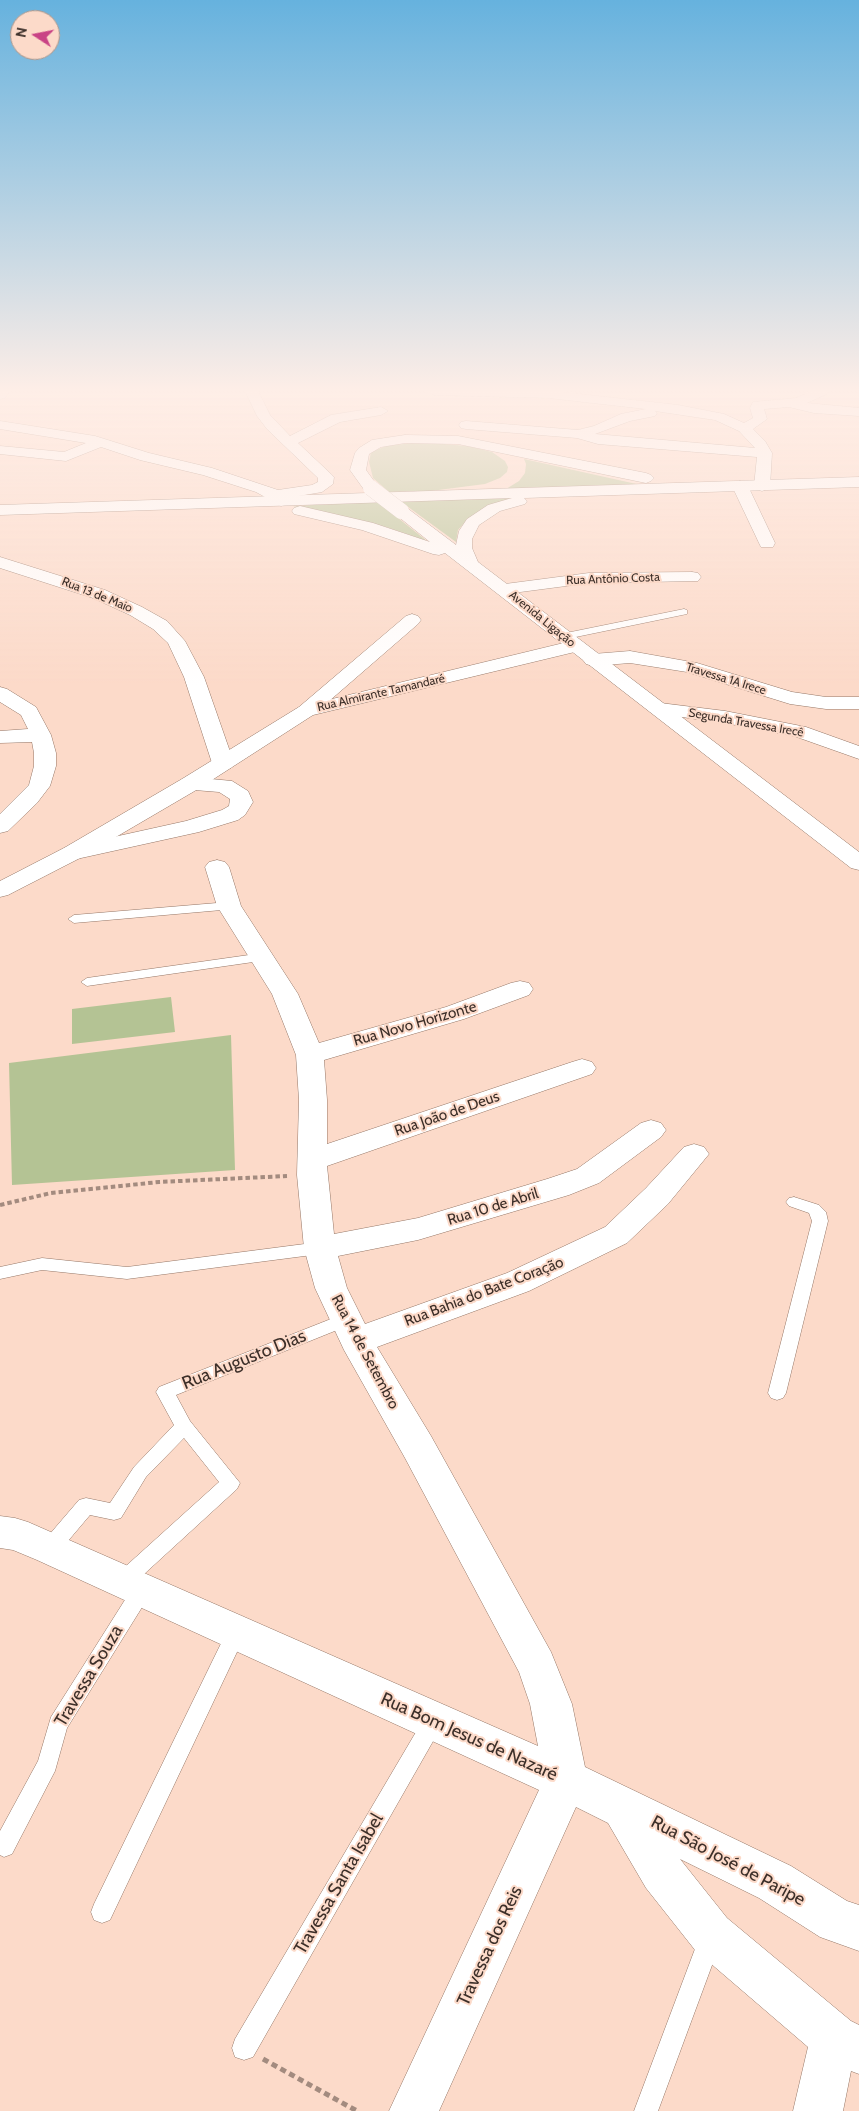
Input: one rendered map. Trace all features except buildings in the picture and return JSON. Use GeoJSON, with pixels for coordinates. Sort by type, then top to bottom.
{"type":"FeatureCollection","features":[{"type":"Feature","properties":{"kind":"street"},"geometry":{"type":"LineString","coordinates":[[257,490],[338,519],[396,535],[470,563]]}},
{"type":"Feature","properties":{"kind":"street"},"geometry":{"type":"LineString","coordinates":[[285,501],[312,490]]}},
{"type":"Feature","properties":{"kind":"street","name":"Avenida Ligação"},"geometry":{"type":"LineString","coordinates":[[373,490],[859,863]]}},
{"type":"Feature","properties":{"kind":"street"},"geometry":{"type":"LineString","coordinates":[[470,494],[482,490]]}},
{"type":"Feature","properties":{"kind":"street"},"geometry":{"type":"LineString","coordinates":[[0,510],[632,490]]}},
{"type":"Feature","properties":{"kind":"street"},"geometry":{"type":"LineString","coordinates":[[742,490],[768,543]]}},
{"type":"Feature","properties":{"kind":"street"},"geometry":{"type":"LineString","coordinates":[[470,563],[464,548],[464,539],[467,531],[482,515],[509,503],[589,491]]}},
{"type":"Feature","properties":{"kind":"street","name":"Rua 13 de Maio"},"geometry":{"type":"LineString","coordinates":[[0,562],[99,594],[136,611],[160,625],[176,641],[194,677],[223,763]]}},
{"type":"Feature","properties":{"kind":"street","name":"Rua Antônio Costa"},"geometry":{"type":"LineString","coordinates":[[504,589],[589,578],[692,577]]}},
{"type":"Feature","properties":{"kind":"street"},"geometry":{"type":"LineString","coordinates":[[306,711],[412,620]]}},
{"type":"Feature","properties":{"kind":"street","name":"Rua Almirante Tamandaré"},"geometry":{"type":"LineString","coordinates":[[0,890],[72,853],[190,784],[306,711],[571,641]]}},
{"type":"Feature","properties":{"kind":"street","name":"Travessa 1A Irece"},"geometry":{"type":"LineString","coordinates":[[593,660],[630,657],[690,667],[790,698],[826,703],[859,703]]}},
{"type":"Feature","properties":{"kind":"street"},"geometry":{"type":"LineString","coordinates":[[0,693],[29,711],[41,735],[45,753],[45,766],[39,786],[0,826]]}},
{"type":"Feature","properties":{"kind":"street","name":"Segunda Travessa Irecê"},"geometry":{"type":"LineString","coordinates":[[660,709],[799,731],[859,754]]}},
{"type":"Feature","properties":{"kind":"street"},"geometry":{"type":"LineString","coordinates":[[0,737],[41,735]]}},
{"type":"Feature","properties":{"kind":"street","name":"Rua Almirante Tamandaré"},"geometry":{"type":"LineString","coordinates":[[72,853],[191,827],[230,814],[237,810],[242,802],[240,796],[224,786],[190,784]]}},
{"type":"Feature","properties":{"kind":"street","name":"Rua 14 de Setembro"},"geometry":{"type":"LineString","coordinates":[[217,867],[229,906],[285,994],[310,1055],[313,1100],[313,1167],[320,1248],[331,1288],[351,1330],[418,1447],[537,1665],[551,1704],[566,1780]]}},
{"type":"Feature","properties":{"kind":"street","name":"Rua Novo Horizonte"},"geometry":{"type":"LineString","coordinates":[[310,1055],[456,1014],[520,989]]}},
{"type":"Feature","properties":{"kind":"street","name":"Rua João de Deus"},"geometry":{"type":"LineString","coordinates":[[313,1167],[582,1068]]}},
{"type":"Feature","properties":{"kind":"street","name":"Rua 10 de Abril"},"geometry":{"type":"LineString","coordinates":[[320,1248],[418,1229],[558,1187],[588,1176],[651,1130]]}},
{"type":"Feature","properties":{"kind":"street","name":"Rua Bahia do Bate Coração"},"geometry":{"type":"LineString","coordinates":[[351,1330],[518,1282],[616,1235],[657,1196],[694,1154]]}},
{"type":"Feature","properties":{"kind":"street","name":"Rua Bom Jesus de Nazaré"},"geometry":{"type":"LineString","coordinates":[[0,1532],[14,1534],[50,1548],[622,1807]]}},
{"type":"Feature","properties":{"kind":"street","name":"Travessa dos Reis"},"geometry":{"type":"LineString","coordinates":[[414,2111],[566,1780]]}},
{"type":"Feature","properties":{"kind":"street"},"geometry":{"type":"LineString","coordinates":[[622,1807],[662,1872],[711,1934],[847,2044],[818,2111]]}},
{"type":"Feature","properties":{"kind":"street","name":"Rua São José de Paripe"},"geometry":{"type":"LineString","coordinates":[[622,1807],[775,1882],[836,1921],[859,1928]]}},
{"type":"Feature","properties":{"kind":"lane"},"geometry":{"type":"LineString","coordinates":[[571,641],[684,612]]}},
{"type":"Feature","properties":{"kind":"lane"},"geometry":{"type":"LineString","coordinates":[[74,919],[229,906]]}},
{"type":"Feature","properties":{"kind":"lane"},"geometry":{"type":"LineString","coordinates":[[87,982],[263,957]]}},
{"type":"Feature","properties":{"kind":"lane"},"geometry":{"type":"LineString","coordinates":[[777,1393],[820,1221],[818,1212],[814,1209],[794,1202]]}},
{"type":"Feature","properties":{"kind":"lane"},"geometry":{"type":"LineString","coordinates":[[0,1273],[42,1264],[127,1273],[320,1248]]}},
{"type":"Feature","properties":{"kind":"lane","name":"Rua Augusto Dias"},"geometry":{"type":"LineString","coordinates":[[184,1426],[165,1392],[351,1330]]}},
{"type":"Feature","properties":{"kind":"lane"},"geometry":{"type":"LineString","coordinates":[[50,1548],[86,1506],[114,1512],[140,1472],[184,1426]]}},
{"type":"Feature","properties":{"kind":"lane","name":"Travessa Souza"},"geometry":{"type":"LineString","coordinates":[[4,1846],[48,1764],[58,1724],[132,1586],[231,1483],[184,1426]]}},
{"type":"Feature","properties":{"kind":"lane"},"geometry":{"type":"LineString","coordinates":[[102,1912],[236,1633]]}},
{"type":"Feature","properties":{"kind":"lane","name":"Travessa Santa Isabel"},"geometry":{"type":"LineString","coordinates":[[244,2048],[433,1721]]}},
{"type":"Feature","properties":{"kind":"lane"},"geometry":{"type":"LineString","coordinates":[[646,2111],[711,1934]]}},
{"type":"Feature","properties":{"kind":"path"},"geometry":{"type":"LineString","coordinates":[[0,1204],[51,1193],[313,1167]]}},
{"type":"Feature","properties":{"kind":"path"},"geometry":{"type":"LineString","coordinates":[[244,2048],[357,2111]]}},
{"type":"Feature","properties":{"kind":"green space"},"geometry":{"type":"Polygon","coordinates":[[[386,490],[442,490],[431,491],[389,492],[386,490]]]}},
{"type":"Feature","properties":{"kind":"green space"},"geometry":{"type":"Polygon","coordinates":[[[528,497],[515,499],[467,520],[458,530],[456,542],[400,501],[528,497]]]}},
{"type":"Feature","properties":{"kind":"green space"},"geometry":{"type":"Polygon","coordinates":[[[378,502],[427,541],[386,527],[293,506],[378,502]]]}},
{"type":"Feature","properties":{"kind":"green space"},"geometry":{"type":"Polygon","coordinates":[[[171,997],[175,1032],[72,1044],[72,1009],[171,997]]]}},
{"type":"Feature","properties":{"kind":"green space"},"geometry":{"type":"Polygon","coordinates":[[[231,1035],[235,1170],[12,1185],[9,1063],[231,1035]]]}}]}
